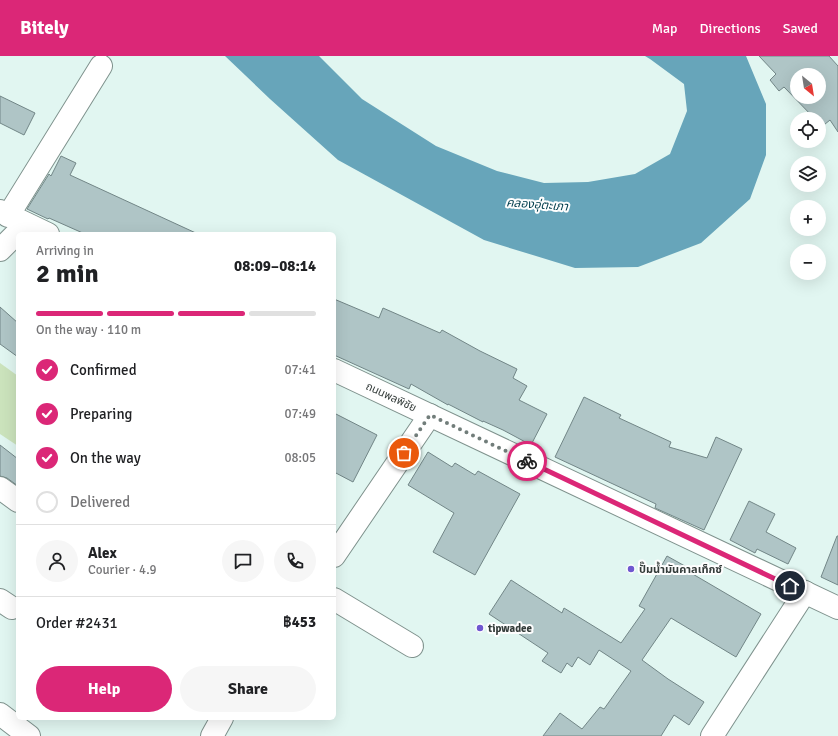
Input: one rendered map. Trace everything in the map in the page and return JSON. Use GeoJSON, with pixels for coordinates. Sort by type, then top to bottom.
{"type":"FeatureCollection","features":[{"type":"Feature","properties":{"kind":"street"},"geometry":{"type":"LineString","coordinates":[[0,250],[12,217],[101,66]]}},
{"type":"Feature","properties":{"kind":"street"},"geometry":{"type":"LineString","coordinates":[[12,217],[44,232]]}},
{"type":"Feature","properties":{"kind":"street","name":"ถนนพลพิชัย"},"geometry":{"type":"LineString","coordinates":[[336,371],[838,608]]}},
{"type":"Feature","properties":{"kind":"street"},"geometry":{"type":"LineString","coordinates":[[336,553],[430,415]]}},
{"type":"Feature","properties":{"kind":"street"},"geometry":{"type":"LineString","coordinates":[[0,488],[16,500]]}},
{"type":"Feature","properties":{"kind":"street"},"geometry":{"type":"LineString","coordinates":[[712,736],[805,592]]}},
{"type":"Feature","properties":{"kind":"street"},"geometry":{"type":"LineString","coordinates":[[336,600],[412,646]]}},
{"type":"Feature","properties":{"kind":"street"},"geometry":{"type":"LineString","coordinates":[[0,714],[29,736]]}},
{"type":"Feature","properties":{"kind":"street"},"geometry":{"type":"LineString","coordinates":[[212,736],[221,720]]}},
{"type":"Feature","properties":{"kind":"green space"},"geometry":{"type":"Polygon","coordinates":[[[0,363],[16,375],[16,445],[0,434],[0,363]]]}},
{"type":"Feature","properties":{"kind":"water","name":"คลองอุ่ตะเภา"},"geometry":{"type":"Polygon","coordinates":[[[225,56],[319,56],[362,99],[436,146],[497,171],[544,183],[588,182],[635,174],[670,154],[687,111],[684,84],[645,56],[746,56],[766,104],[766,155],[750,199],[701,243],[638,267],[575,268],[484,240],[338,160],[225,56]]]}},
{"type":"Feature","properties":{"kind":"building"},"geometry":{"type":"Polygon","coordinates":[[[759,56],[829,56],[838,66],[838,132],[830,120],[826,123],[826,112],[808,112],[800,104],[826,104],[826,68],[790,68],[790,93],[784,87],[779,91],[770,80],[776,74],[759,56]]]}},
{"type":"Feature","properties":{"kind":"building"},"geometry":{"type":"Polygon","coordinates":[[[0,96],[35,113],[24,135],[0,123],[0,96]]]}},
{"type":"Feature","properties":{"kind":"building"},"geometry":{"type":"Polygon","coordinates":[[[61,156],[76,163],[70,175],[194,232],[80,232],[27,209],[49,174],[51,176],[61,156]]]}},
{"type":"Feature","properties":{"kind":"building"},"geometry":{"type":"Polygon","coordinates":[[[336,300],[379,318],[383,308],[440,333],[442,330],[517,369],[513,378],[527,386],[519,400],[547,414],[531,445],[503,430],[448,405],[411,384],[409,389],[336,356],[336,300]]]}},
{"type":"Feature","properties":{"kind":"building"},"geometry":{"type":"Polygon","coordinates":[[[0,307],[16,321],[16,356],[0,344],[0,307]]]}},
{"type":"Feature","properties":{"kind":"building"},"geometry":{"type":"Polygon","coordinates":[[[584,397],[621,415],[619,418],[671,442],[669,447],[707,458],[716,437],[742,449],[704,530],[655,508],[656,504],[555,457],[584,397]]]}},
{"type":"Feature","properties":{"kind":"building"},"geometry":{"type":"Polygon","coordinates":[[[336,414],[377,435],[353,482],[336,473],[336,414]]]}},
{"type":"Feature","properties":{"kind":"building"},"geometry":{"type":"Polygon","coordinates":[[[0,445],[16,457],[16,485],[7,478],[0,476],[0,445]]]}},
{"type":"Feature","properties":{"kind":"building"},"geometry":{"type":"Polygon","coordinates":[[[428,452],[452,467],[455,463],[475,475],[478,471],[520,494],[475,575],[433,552],[454,513],[408,485],[428,452]]]}},
{"type":"Feature","properties":{"kind":"building"},"geometry":{"type":"Polygon","coordinates":[[[749,501],[775,514],[766,532],[796,548],[788,564],[757,549],[755,553],[730,540],[749,501]]]}},
{"type":"Feature","properties":{"kind":"building"},"geometry":{"type":"Polygon","coordinates":[[[838,536],[838,585],[821,577],[838,536]]]}},
{"type":"Feature","properties":{"kind":"building"},"geometry":{"type":"Polygon","coordinates":[[[667,556],[692,570],[691,573],[761,614],[736,657],[671,618],[642,660],[704,702],[689,725],[674,715],[661,736],[543,736],[560,713],[582,729],[600,707],[604,709],[631,671],[599,650],[590,665],[578,657],[572,667],[567,663],[561,673],[542,661],[548,653],[489,614],[511,580],[562,613],[564,608],[621,643],[645,609],[639,606],[667,556]]]}},
{"type":"Feature","properties":{"kind":"way so far"},"geometry":{"type":"LineString","coordinates":[[404,453],[430,415],[527,461]]}},
{"type":"Feature","properties":{"kind":"place","name":"ปั๊มน้ำมันคาลเท็กซ์"},"geometry":{"type":"Point","coordinates":[631,569]}},
{"type":"Feature","properties":{"kind":"place","name":"tipwadee"},"geometry":{"type":"Point","coordinates":[480,628]}},
{"type":"Feature","properties":{"kind":"route"},"geometry":{"type":"LineString","coordinates":[[527,461],[790,586]]}}]}
